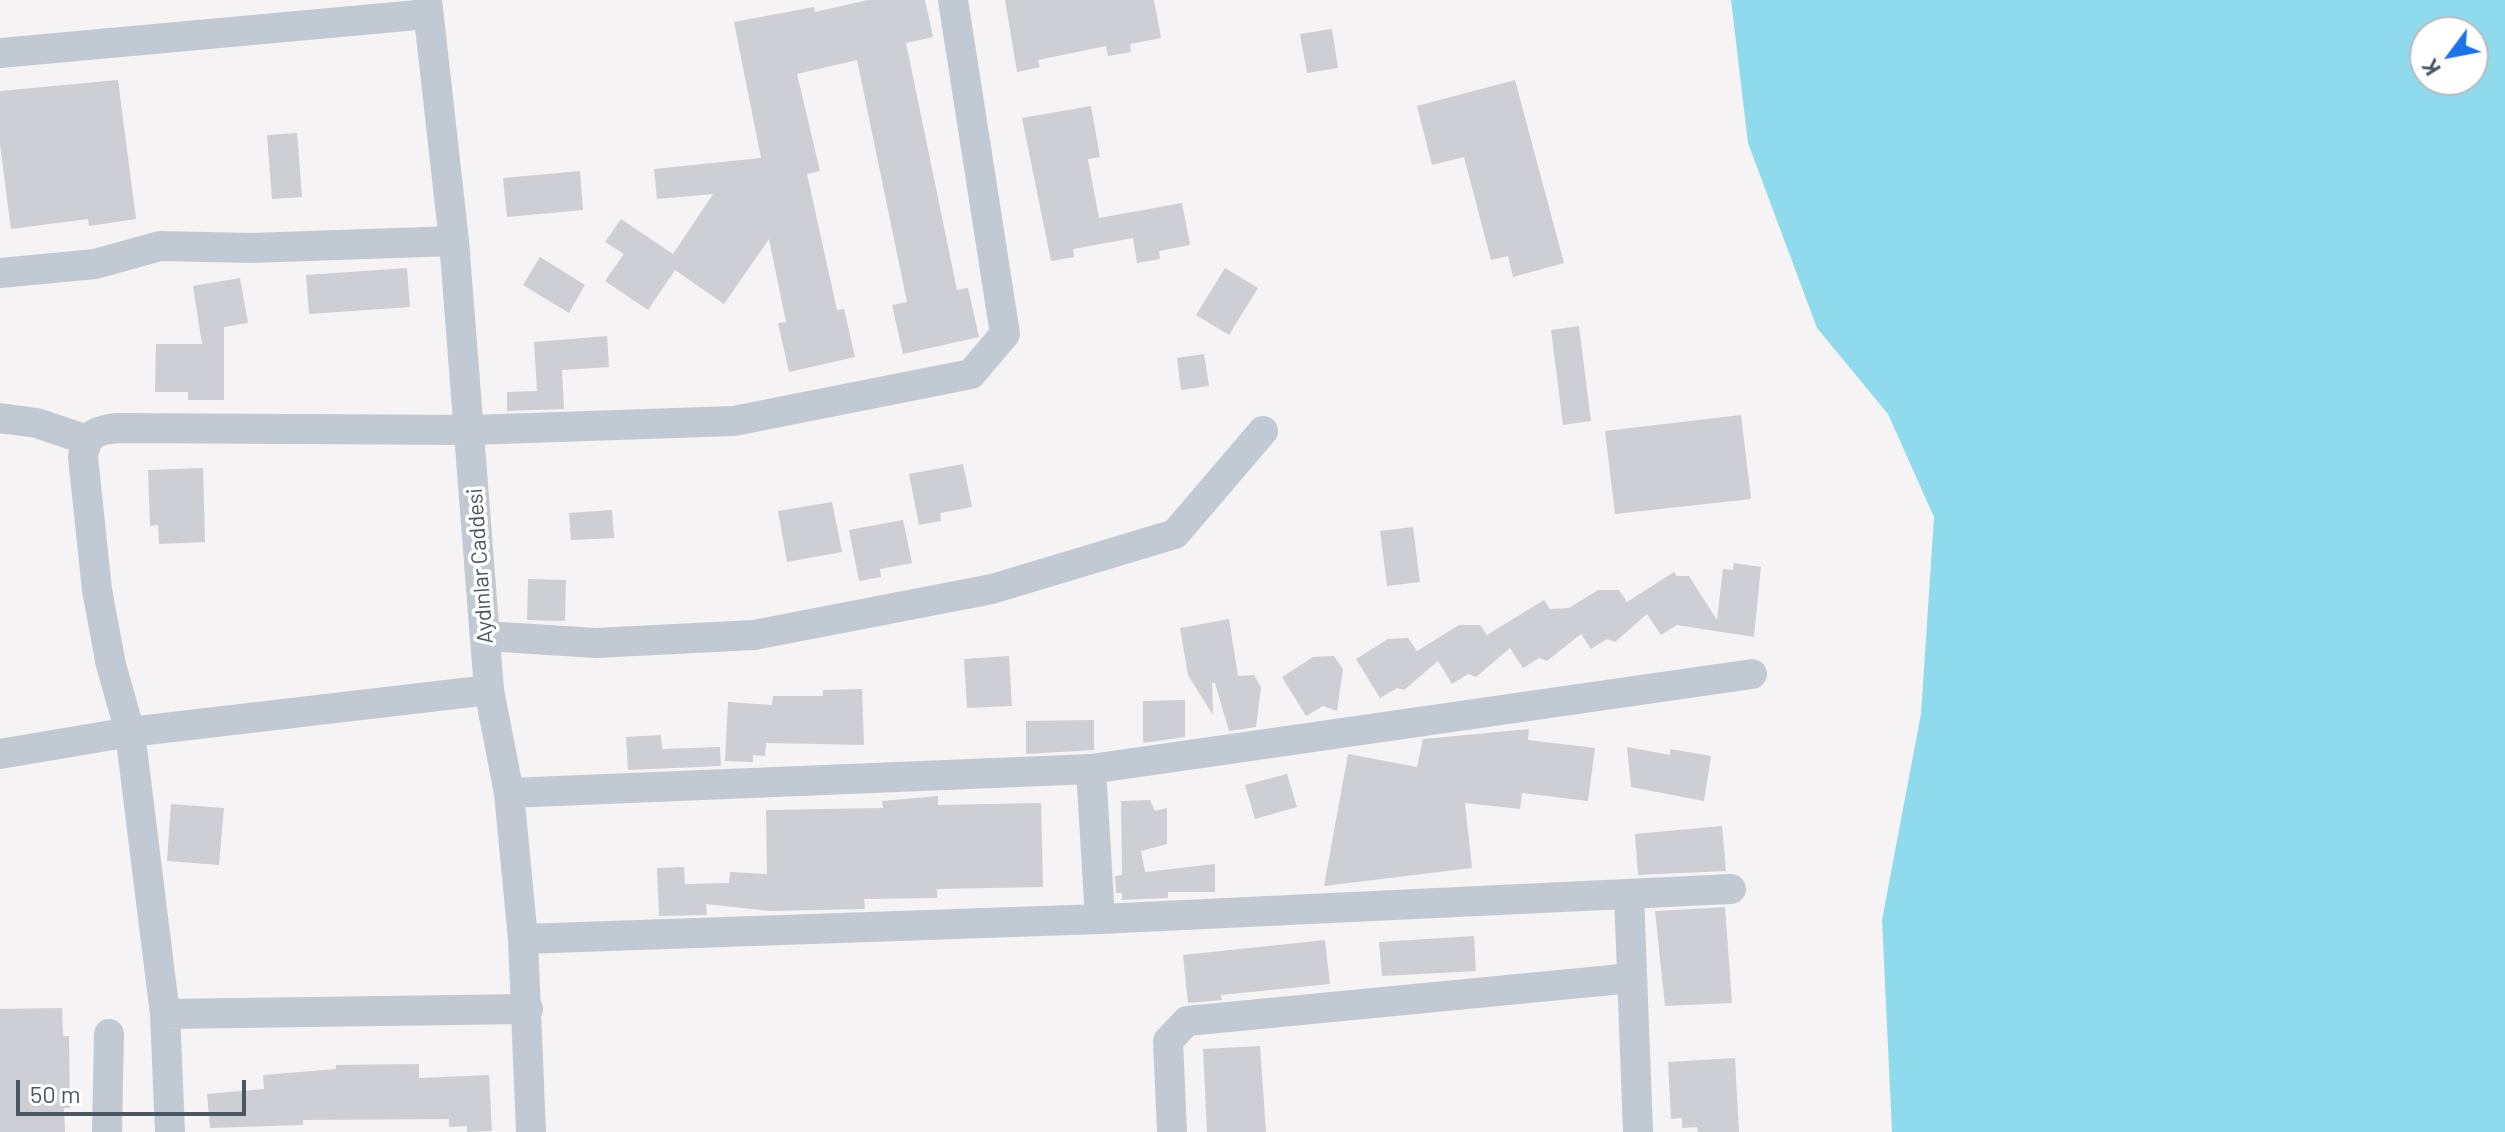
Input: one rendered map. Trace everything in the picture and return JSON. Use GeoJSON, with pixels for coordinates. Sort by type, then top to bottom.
{"type":"FeatureCollection","features":[{"type":"Feature","properties":{"kind":"street"},"geometry":{"type":"LineString","coordinates":[[170,1132],[165,1014],[130,732],[111,665],[97,590],[83,457],[87,440],[95,432],[118,428],[471,430],[734,421],[971,374],[1005,334],[953,0]]}},
{"type":"Feature","properties":{"kind":"street"},"geometry":{"type":"LineString","coordinates":[[0,53],[428,7]]}},
{"type":"Feature","properties":{"kind":"street","name":"Aydınlar Caddesi"},"geometry":{"type":"LineString","coordinates":[[428,7],[471,430],[489,690],[509,793],[523,939],[531,1132]]}},
{"type":"Feature","properties":{"kind":"street"},"geometry":{"type":"LineString","coordinates":[[0,273],[95,264],[160,246],[251,248],[454,241]]}},
{"type":"Feature","properties":{"kind":"street"},"geometry":{"type":"LineString","coordinates":[[0,418],[37,423],[87,440]]}},
{"type":"Feature","properties":{"kind":"street"},"geometry":{"type":"LineString","coordinates":[[485,636],[596,643],[754,635],[992,589],[1175,534],[1263,431]]}},
{"type":"Feature","properties":{"kind":"street"},"geometry":{"type":"LineString","coordinates":[[509,793],[1091,769],[1752,674]]}},
{"type":"Feature","properties":{"kind":"street"},"geometry":{"type":"LineString","coordinates":[[0,754],[130,732],[489,690]]}},
{"type":"Feature","properties":{"kind":"street"},"geometry":{"type":"LineString","coordinates":[[1091,769],[1100,919]]}},
{"type":"Feature","properties":{"kind":"street"},"geometry":{"type":"LineString","coordinates":[[523,939],[1100,919],[1731,889]]}},
{"type":"Feature","properties":{"kind":"street"},"geometry":{"type":"LineString","coordinates":[[1629,894],[1638,1132]]}},
{"type":"Feature","properties":{"kind":"street"},"geometry":{"type":"LineString","coordinates":[[1172,1132],[1168,1041],[1187,1021],[1632,978]]}},
{"type":"Feature","properties":{"kind":"street"},"geometry":{"type":"LineString","coordinates":[[165,1014],[528,1009]]}},
{"type":"Feature","properties":{"kind":"street"},"geometry":{"type":"LineString","coordinates":[[107,1132],[109,1034]]}},
{"type":"Feature","properties":{"kind":"water"},"geometry":{"type":"Polygon","coordinates":[[[1731,0],[2505,0],[2505,1132],[1892,1132],[1882,920],[1921,714],[1934,517],[1888,414],[1817,328],[1748,143],[1731,0]]]}},
{"type":"Feature","properties":{"kind":"building"},"geometry":{"type":"Polygon","coordinates":[[[868,0],[925,0],[933,37],[906,43],[957,290],[968,288],[979,337],[903,354],[892,305],[907,302],[857,60],[797,74],[820,171],[807,174],[837,310],[844,309],[855,357],[789,372],[778,323],[786,322],[769,239],[724,304],[675,270],[648,310],[605,281],[624,254],[605,242],[621,219],[673,254],[713,194],[657,199],[654,169],[761,158],[734,22],[814,7],[815,12],[868,0]]]}},
{"type":"Feature","properties":{"kind":"building"},"geometry":{"type":"Polygon","coordinates":[[[1005,0],[1154,0],[1161,38],[1130,44],[1131,52],[1108,56],[1106,46],[1038,60],[1040,67],[1017,72],[1005,0]]]}},
{"type":"Feature","properties":{"kind":"building"},"geometry":{"type":"Polygon","coordinates":[[[1332,29],[1338,68],[1307,73],[1300,34],[1332,29]]]}},
{"type":"Feature","properties":{"kind":"building"},"geometry":{"type":"Polygon","coordinates":[[[118,80],[136,219],[89,226],[88,219],[11,229],[0,144],[0,91],[118,80]]]}},
{"type":"Feature","properties":{"kind":"building"},"geometry":{"type":"Polygon","coordinates":[[[1515,80],[1564,263],[1513,277],[1508,256],[1491,260],[1464,157],[1432,165],[1417,106],[1515,80]]]}},
{"type":"Feature","properties":{"kind":"building"},"geometry":{"type":"Polygon","coordinates":[[[1091,106],[1100,157],[1088,159],[1099,218],[1182,203],[1190,245],[1159,251],[1160,259],[1137,263],[1133,238],[1073,249],[1074,257],[1051,261],[1022,118],[1091,106]]]}},
{"type":"Feature","properties":{"kind":"building"},"geometry":{"type":"Polygon","coordinates":[[[297,133],[302,197],[272,199],[267,135],[297,133]]]}},
{"type":"Feature","properties":{"kind":"building"},"geometry":{"type":"Polygon","coordinates":[[[580,171],[583,210],[507,217],[503,178],[580,171]]]}},
{"type":"Feature","properties":{"kind":"building"},"geometry":{"type":"Polygon","coordinates":[[[540,257],[585,285],[569,313],[523,285],[540,257]]]}},
{"type":"Feature","properties":{"kind":"building"},"geometry":{"type":"Polygon","coordinates":[[[407,268],[410,307],[309,314],[306,275],[407,268]]]}},
{"type":"Feature","properties":{"kind":"building"},"geometry":{"type":"Polygon","coordinates":[[[1225,268],[1258,288],[1229,335],[1196,315],[1225,268]]]}},
{"type":"Feature","properties":{"kind":"building"},"geometry":{"type":"Polygon","coordinates":[[[240,278],[248,323],[224,327],[224,400],[188,400],[188,392],[155,392],[156,344],[202,344],[193,286],[240,278]]]}},
{"type":"Feature","properties":{"kind":"building"},"geometry":{"type":"Polygon","coordinates":[[[1579,326],[1591,421],[1563,425],[1551,330],[1579,326]]]}},
{"type":"Feature","properties":{"kind":"building"},"geometry":{"type":"Polygon","coordinates":[[[607,336],[609,367],[562,370],[564,409],[507,411],[507,392],[537,391],[534,342],[607,336]]]}},
{"type":"Feature","properties":{"kind":"building"},"geometry":{"type":"Polygon","coordinates":[[[1204,354],[1209,386],[1181,390],[1177,358],[1204,354]]]}},
{"type":"Feature","properties":{"kind":"building"},"geometry":{"type":"Polygon","coordinates":[[[1741,415],[1751,499],[1615,514],[1605,431],[1741,415]]]}},
{"type":"Feature","properties":{"kind":"building"},"geometry":{"type":"Polygon","coordinates":[[[963,464],[972,507],[940,513],[941,521],[919,525],[909,474],[963,464]]]}},
{"type":"Feature","properties":{"kind":"building"},"geometry":{"type":"Polygon","coordinates":[[[203,468],[205,542],[159,544],[158,525],[150,526],[148,470],[203,468]]]}},
{"type":"Feature","properties":{"kind":"building"},"geometry":{"type":"Polygon","coordinates":[[[832,502],[842,552],[787,562],[778,511],[832,502]]]}},
{"type":"Feature","properties":{"kind":"building"},"geometry":{"type":"Polygon","coordinates":[[[612,510],[614,538],[571,540],[569,513],[612,510]]]}},
{"type":"Feature","properties":{"kind":"building"},"geometry":{"type":"Polygon","coordinates":[[[903,520],[912,563],[880,569],[881,577],[859,581],[849,530],[903,520]]]}},
{"type":"Feature","properties":{"kind":"building"},"geometry":{"type":"Polygon","coordinates":[[[1413,527],[1420,582],[1387,586],[1380,531],[1413,527]]]}},
{"type":"Feature","properties":{"kind":"building"},"geometry":{"type":"Polygon","coordinates":[[[1734,563],[1761,567],[1754,637],[1677,625],[1661,635],[1647,614],[1615,642],[1607,639],[1591,649],[1581,634],[1547,661],[1539,658],[1523,668],[1510,648],[1476,677],[1468,674],[1452,684],[1438,661],[1404,690],[1397,688],[1380,698],[1356,659],[1388,639],[1408,638],[1417,651],[1459,625],[1480,625],[1487,635],[1544,600],[1550,609],[1569,608],[1598,590],[1619,590],[1627,602],[1674,572],[1677,576],[1689,576],[1717,620],[1723,569],[1733,570],[1734,563]]]}},
{"type":"Feature","properties":{"kind":"building"},"geometry":{"type":"Polygon","coordinates":[[[528,579],[566,580],[565,621],[527,620],[528,579]]]}},
{"type":"Feature","properties":{"kind":"building"},"geometry":{"type":"Polygon","coordinates":[[[1229,619],[1238,676],[1254,675],[1261,687],[1256,727],[1229,731],[1215,683],[1212,683],[1213,715],[1188,675],[1180,628],[1229,619]]]}},
{"type":"Feature","properties":{"kind":"building"},"geometry":{"type":"Polygon","coordinates":[[[1009,656],[1012,706],[967,708],[964,659],[1009,656]]]}},
{"type":"Feature","properties":{"kind":"building"},"geometry":{"type":"Polygon","coordinates":[[[1334,656],[1343,669],[1337,711],[1323,706],[1306,716],[1282,677],[1313,657],[1334,656]]]}},
{"type":"Feature","properties":{"kind":"building"},"geometry":{"type":"Polygon","coordinates":[[[862,689],[864,745],[766,743],[765,756],[753,755],[753,762],[725,761],[728,702],[772,705],[773,696],[823,696],[823,690],[862,689]]]}},
{"type":"Feature","properties":{"kind":"building"},"geometry":{"type":"Polygon","coordinates":[[[1185,700],[1185,737],[1143,743],[1143,701],[1185,700]]]}},
{"type":"Feature","properties":{"kind":"building"},"geometry":{"type":"Polygon","coordinates":[[[1094,720],[1094,750],[1026,754],[1026,721],[1094,720]]]}},
{"type":"Feature","properties":{"kind":"building"},"geometry":{"type":"Polygon","coordinates":[[[1529,729],[1528,740],[1595,748],[1588,801],[1522,793],[1520,809],[1465,803],[1472,868],[1324,886],[1348,754],[1417,767],[1423,739],[1529,729]]]}},
{"type":"Feature","properties":{"kind":"building"},"geometry":{"type":"Polygon","coordinates":[[[661,735],[662,749],[720,747],[721,766],[628,770],[626,737],[661,735]]]}},
{"type":"Feature","properties":{"kind":"building"},"geometry":{"type":"Polygon","coordinates":[[[1627,747],[1670,755],[1670,749],[1711,756],[1704,801],[1631,787],[1627,747]]]}},
{"type":"Feature","properties":{"kind":"building"},"geometry":{"type":"Polygon","coordinates":[[[1287,774],[1297,807],[1255,819],[1245,785],[1287,774]]]}},
{"type":"Feature","properties":{"kind":"building"},"geometry":{"type":"Polygon","coordinates":[[[938,796],[938,805],[1041,803],[1043,887],[937,889],[937,898],[864,899],[865,909],[770,911],[706,904],[707,915],[659,916],[657,868],[684,867],[685,884],[729,883],[730,872],[767,874],[766,810],[883,808],[882,801],[938,796]]]}},
{"type":"Feature","properties":{"kind":"building"},"geometry":{"type":"Polygon","coordinates":[[[1150,800],[1155,811],[1167,808],[1167,844],[1141,851],[1145,872],[1215,864],[1215,892],[1168,892],[1168,898],[1122,900],[1122,893],[1116,893],[1115,876],[1122,875],[1121,801],[1150,800]]]}},
{"type":"Feature","properties":{"kind":"building"},"geometry":{"type":"Polygon","coordinates":[[[171,804],[224,808],[219,865],[167,861],[171,804]]]}},
{"type":"Feature","properties":{"kind":"building"},"geometry":{"type":"Polygon","coordinates":[[[1722,826],[1726,871],[1638,875],[1635,834],[1722,826]]]}},
{"type":"Feature","properties":{"kind":"building"},"geometry":{"type":"Polygon","coordinates":[[[1725,907],[1732,1003],[1665,1006],[1655,911],[1725,907]]]}},
{"type":"Feature","properties":{"kind":"building"},"geometry":{"type":"Polygon","coordinates":[[[1474,936],[1476,971],[1382,976],[1379,942],[1474,936]]]}},
{"type":"Feature","properties":{"kind":"building"},"geometry":{"type":"Polygon","coordinates":[[[1325,940],[1330,984],[1221,995],[1222,1000],[1188,1003],[1183,955],[1325,940]]]}},
{"type":"Feature","properties":{"kind":"building"},"geometry":{"type":"Polygon","coordinates":[[[62,1008],[63,1036],[69,1036],[70,1108],[64,1108],[65,1132],[0,1132],[0,1009],[62,1008]]]}},
{"type":"Feature","properties":{"kind":"building"},"geometry":{"type":"Polygon","coordinates":[[[1260,1046],[1266,1132],[1207,1132],[1203,1049],[1260,1046]]]}},
{"type":"Feature","properties":{"kind":"building"},"geometry":{"type":"Polygon","coordinates":[[[1735,1058],[1739,1132],[1698,1132],[1697,1127],[1682,1128],[1682,1118],[1671,1119],[1668,1062],[1735,1058]]]}},
{"type":"Feature","properties":{"kind":"building"},"geometry":{"type":"Polygon","coordinates":[[[419,1064],[419,1078],[489,1075],[492,1131],[467,1132],[467,1126],[449,1127],[449,1119],[303,1120],[303,1125],[210,1128],[207,1094],[264,1089],[263,1075],[336,1069],[336,1065],[419,1064]]]}}]}
